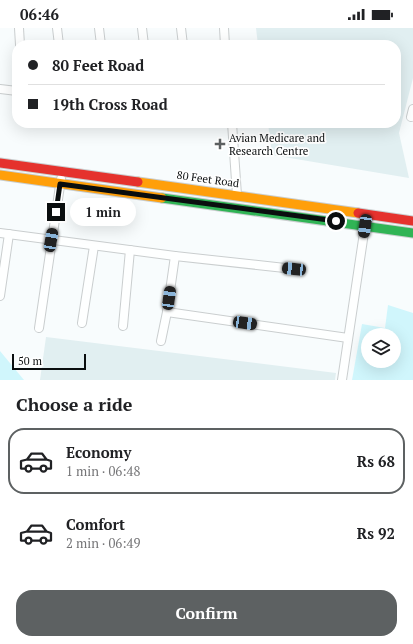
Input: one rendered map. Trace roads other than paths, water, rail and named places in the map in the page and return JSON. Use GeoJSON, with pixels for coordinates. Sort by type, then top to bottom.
{"type":"FeatureCollection","features":[{"type":"Feature","properties":{"kind":"main road","name":"80 Feet Road"},"geometry":{"type":"LineString","coordinates":[[0,162],[413,221]]}},
{"type":"Feature","properties":{"kind":"main road"},"geometry":{"type":"LineString","coordinates":[[0,175],[248,208],[413,233]]}},
{"type":"Feature","properties":{"kind":"street"},"geometry":{"type":"LineString","coordinates":[[19,28],[20,40]]}},
{"type":"Feature","properties":{"kind":"street"},"geometry":{"type":"LineString","coordinates":[[57,28],[58,40]]}},
{"type":"Feature","properties":{"kind":"street"},"geometry":{"type":"LineString","coordinates":[[99,28],[101,40]]}},
{"type":"Feature","properties":{"kind":"street"},"geometry":{"type":"LineString","coordinates":[[142,28],[143,40]]}},
{"type":"Feature","properties":{"kind":"street"},"geometry":{"type":"LineString","coordinates":[[181,28],[182,40]]}},
{"type":"Feature","properties":{"kind":"street"},"geometry":{"type":"LineString","coordinates":[[224,28],[225,40]]}},
{"type":"Feature","properties":{"kind":"street"},"geometry":{"type":"LineString","coordinates":[[0,89],[12,90]]}},
{"type":"Feature","properties":{"kind":"street"},"geometry":{"type":"LineString","coordinates":[[232,128],[237,195]]}},
{"type":"Feature","properties":{"kind":"street"},"geometry":{"type":"LineString","coordinates":[[39,328],[51,240],[63,171]]}},
{"type":"Feature","properties":{"kind":"street"},"geometry":{"type":"LineString","coordinates":[[342,380],[365,226]]}},
{"type":"Feature","properties":{"kind":"street"},"geometry":{"type":"LineString","coordinates":[[0,233],[175,256],[294,269]]}},
{"type":"Feature","properties":{"kind":"street"},"geometry":{"type":"LineString","coordinates":[[0,296],[9,234]]}},
{"type":"Feature","properties":{"kind":"street"},"geometry":{"type":"LineString","coordinates":[[82,323],[94,246]]}},
{"type":"Feature","properties":{"kind":"street"},"geometry":{"type":"LineString","coordinates":[[123,326],[130,250]]}},
{"type":"Feature","properties":{"kind":"street"},"geometry":{"type":"LineString","coordinates":[[161,341],[167,312],[175,256]]}},
{"type":"Feature","properties":{"kind":"street"},"geometry":{"type":"LineString","coordinates":[[167,312],[348,338]]}},
{"type":"Feature","properties":{"kind":"place","name":"Avian Medicare and Research Centre"},"geometry":{"type":"Point","coordinates":[220,144]}}]}
